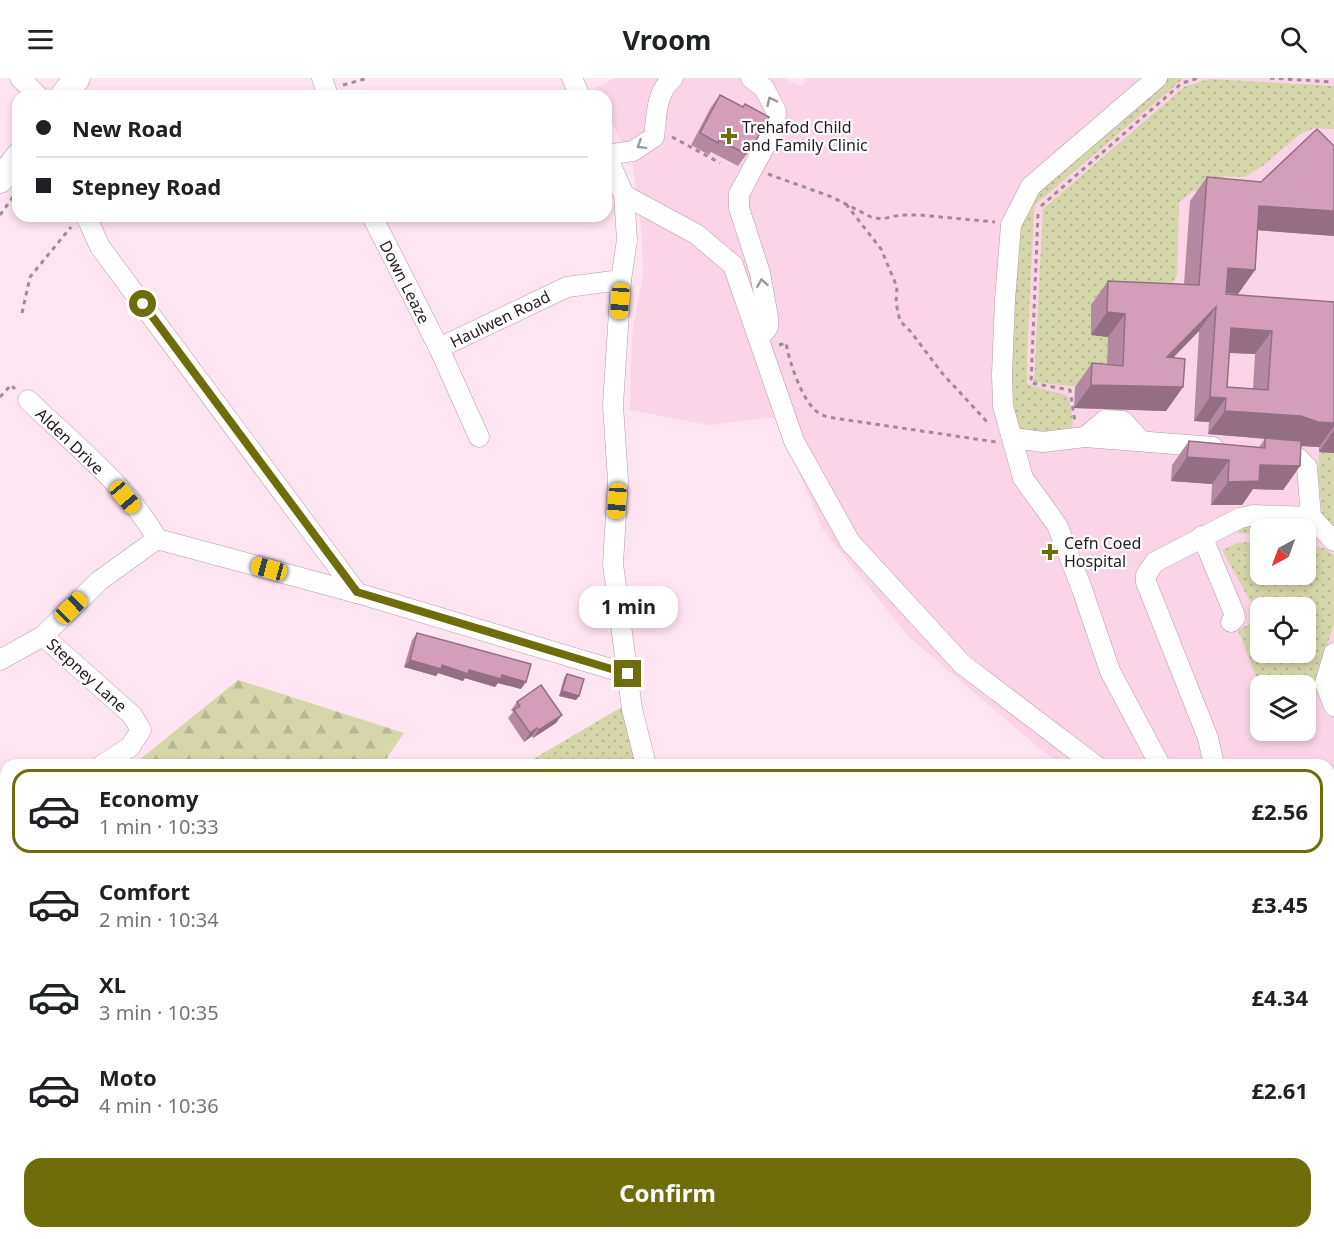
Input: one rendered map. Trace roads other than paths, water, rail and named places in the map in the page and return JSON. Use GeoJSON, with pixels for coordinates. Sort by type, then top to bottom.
{"type":"FeatureCollection","features":[{"type":"Feature","properties":{"kind":"main road"},"geometry":{"type":"LineString","coordinates":[[68,90],[77,78]]}},
{"type":"Feature","properties":{"kind":"main road"},"geometry":{"type":"LineString","coordinates":[[0,180],[12,164]]}},
{"type":"Feature","properties":{"kind":"street"},"geometry":{"type":"LineString","coordinates":[[20,78],[32,90]]}},
{"type":"Feature","properties":{"kind":"street"},"geometry":{"type":"LineString","coordinates":[[612,153],[633,151],[654,136],[656,109],[660,95],[673,78]]}},
{"type":"Feature","properties":{"kind":"street"},"geometry":{"type":"LineString","coordinates":[[752,78],[764,88],[776,111],[775,127],[739,194],[739,208],[760,273],[768,317],[768,327],[758,335]]}},
{"type":"Feature","properties":{"kind":"street"},"geometry":{"type":"LineString","coordinates":[[1157,78],[1031,186],[1011,225],[1002,374],[1003,406],[1011,442],[1023,478],[1057,525],[1110,670],[1157,759]]}},
{"type":"Feature","properties":{"kind":"street"},"geometry":{"type":"LineString","coordinates":[[612,168],[624,195],[627,240],[621,280],[613,405],[618,481],[613,564],[632,710],[644,759]]}},
{"type":"Feature","properties":{"kind":"street"},"geometry":{"type":"LineString","coordinates":[[624,195],[696,234],[733,265],[794,441],[850,542],[962,664],[1087,759]]}},
{"type":"Feature","properties":{"kind":"street"},"geometry":{"type":"LineString","coordinates":[[81,222],[357,592]]}},
{"type":"Feature","properties":{"kind":"street","name":"Down Leaze"},"geometry":{"type":"LineString","coordinates":[[375,222],[439,348]]}},
{"type":"Feature","properties":{"kind":"street","name":"Haulwen Road"},"geometry":{"type":"LineString","coordinates":[[479,437],[439,348],[567,287],[621,280]]}},
{"type":"Feature","properties":{"kind":"street","name":"Alden Drive"},"geometry":{"type":"LineString","coordinates":[[28,400],[114,482],[149,525],[157,539]]}},
{"type":"Feature","properties":{"kind":"street"},"geometry":{"type":"LineString","coordinates":[[1011,442],[1043,442],[1081,438],[1236,448]]}},
{"type":"Feature","properties":{"kind":"street"},"geometry":{"type":"LineString","coordinates":[[1260,450],[1283,452],[1297,457],[1306,467],[1311,517],[1334,541]]}},
{"type":"Feature","properties":{"kind":"street"},"geometry":{"type":"LineString","coordinates":[[1213,759],[1208,738],[1146,582],[1146,574],[1155,562],[1240,518],[1253,515],[1311,517]]}},
{"type":"Feature","properties":{"kind":"street"},"geometry":{"type":"LineString","coordinates":[[1202,536],[1234,613],[1234,618],[1230,622]]}},
{"type":"Feature","properties":{"kind":"street"},"geometry":{"type":"LineString","coordinates":[[0,660],[43,636],[99,581],[157,539],[357,592],[628,674]]}},
{"type":"Feature","properties":{"kind":"street","name":"Stepney Lane"},"geometry":{"type":"LineString","coordinates":[[43,636],[132,715],[141,730],[130,747],[111,759]]}},
{"type":"Feature","properties":{"kind":"street"},"geometry":{"type":"LineString","coordinates":[[1334,653],[1325,683],[1334,706]]}},
{"type":"Feature","properties":{"kind":"place","name":"Trehafod Child and Family Clinic"},"geometry":{"type":"Point","coordinates":[729,136]}},
{"type":"Feature","properties":{"kind":"place","name":"Cefn Coed Hospital"},"geometry":{"type":"Point","coordinates":[1050,552]}}]}
